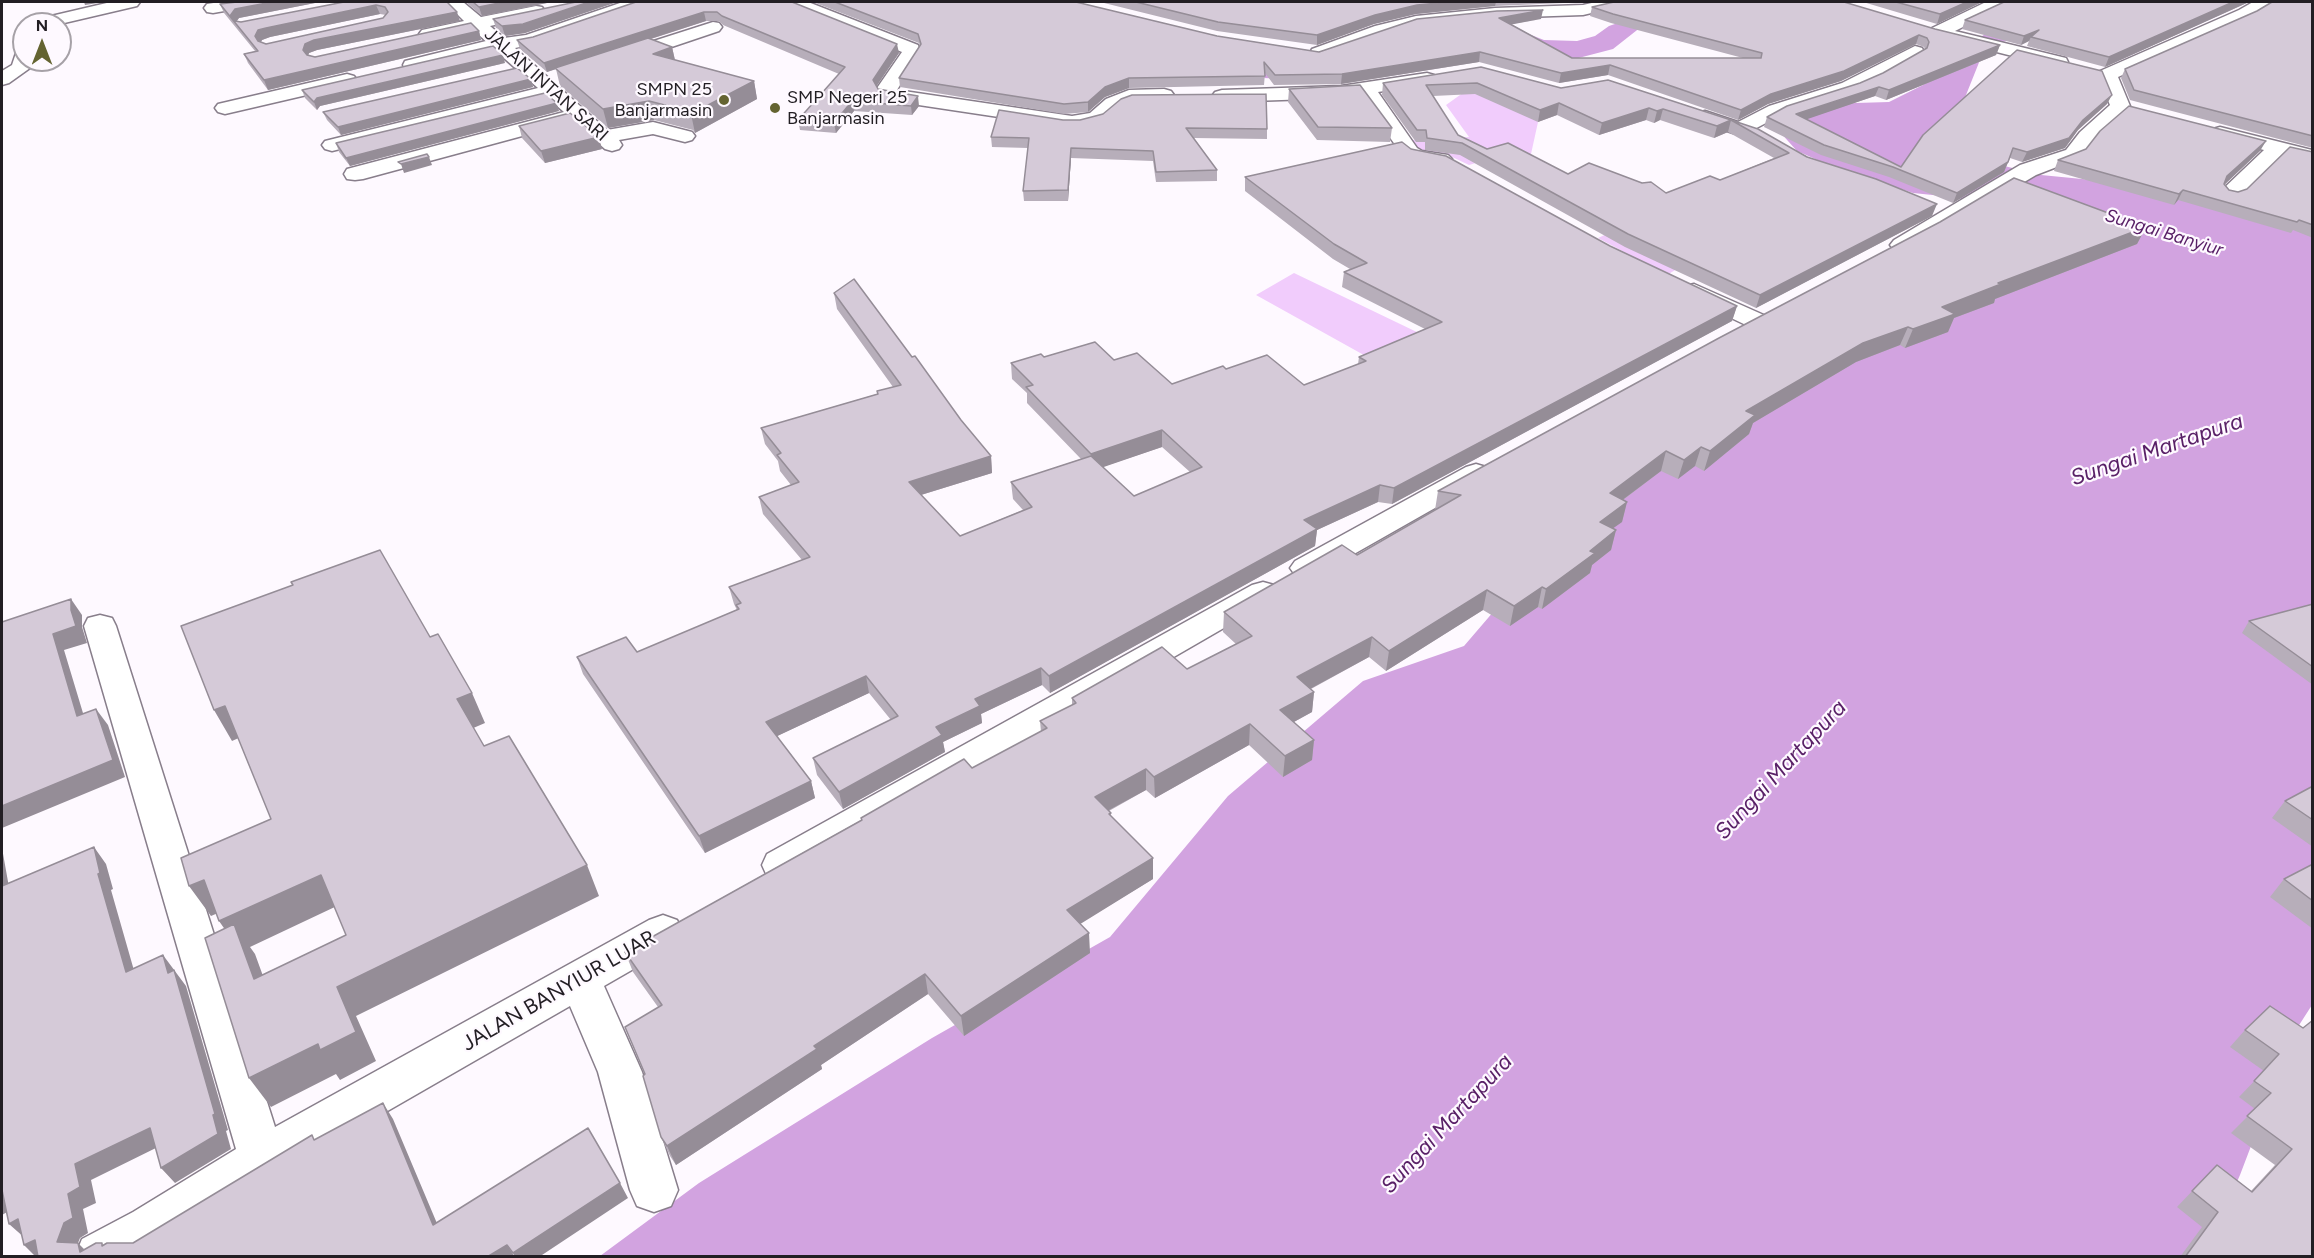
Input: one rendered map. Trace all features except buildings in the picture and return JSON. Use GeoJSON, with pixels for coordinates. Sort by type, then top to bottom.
{"type":"FeatureCollection","features":[{"type":"Feature","properties":{"kind":"street"},"geometry":{"type":"LineString","coordinates":[[72,16],[130,2]]}},
{"type":"Feature","properties":{"kind":"street"},"geometry":{"type":"LineString","coordinates":[[213,8],[247,2]]}},
{"type":"Feature","properties":{"kind":"street"},"geometry":{"type":"LineString","coordinates":[[434,10],[455,4],[479,2]]}},
{"type":"Feature","properties":{"kind":"street"},"geometry":{"type":"LineString","coordinates":[[396,69],[529,40],[638,2]]}},
{"type":"Feature","properties":{"kind":"street"},"geometry":{"type":"LineString","coordinates":[[794,2],[911,49],[886,88],[885,91],[892,95],[1072,122],[1096,118],[1113,103],[1129,96],[1177,95]]}},
{"type":"Feature","properties":{"kind":"street"},"geometry":{"type":"LineString","coordinates":[[1430,2],[1458,16]]}},
{"type":"Feature","properties":{"kind":"street"},"geometry":{"type":"LineString","coordinates":[[1503,2],[1523,12]]}},
{"type":"Feature","properties":{"kind":"street"},"geometry":{"type":"LineString","coordinates":[[1298,51],[1322,58],[1396,25],[1458,16],[1583,10],[1616,2]]}},
{"type":"Feature","properties":{"kind":"street"},"geometry":{"type":"LineString","coordinates":[[1947,34],[1999,2]]}},
{"type":"Feature","properties":{"kind":"street"},"geometry":{"type":"LineString","coordinates":[[1918,26],[2108,75],[2245,14],[2264,2]]}},
{"type":"Feature","properties":{"kind":"street","name":"JALAN INTAN SARI"},"geometry":{"type":"LineString","coordinates":[[455,4],[524,66],[551,84],[577,115],[607,141],[652,128],[686,136]]}},
{"type":"Feature","properties":{"kind":"street"},"geometry":{"type":"LineString","coordinates":[[413,37],[548,9]]}},
{"type":"Feature","properties":{"kind":"street"},"geometry":{"type":"LineString","coordinates":[[600,65],[713,27]]}},
{"type":"Feature","properties":{"kind":"street"},"geometry":{"type":"LineString","coordinates":[[1740,129],[1776,110],[1865,80],[1915,52]]}},
{"type":"Feature","properties":{"kind":"street"},"geometry":{"type":"LineString","coordinates":[[1322,58],[1340,91]]}},
{"type":"Feature","properties":{"kind":"street"},"geometry":{"type":"LineString","coordinates":[[501,72],[524,66]]}},
{"type":"Feature","properties":{"kind":"street"},"geometry":{"type":"LineString","coordinates":[[2108,75],[2120,106]]}},
{"type":"Feature","properties":{"kind":"street"},"geometry":{"type":"LineString","coordinates":[[1201,96],[1340,91],[1446,76]]}},
{"type":"Feature","properties":{"kind":"street"},"geometry":{"type":"LineString","coordinates":[[225,108],[364,77]]}},
{"type":"Feature","properties":{"kind":"street"},"geometry":{"type":"LineString","coordinates":[[332,145],[551,84]]}},
{"type":"Feature","properties":{"kind":"street"},"geometry":{"type":"LineString","coordinates":[[1365,88],[1410,152],[1417,157],[1443,159],[1461,168]]}},
{"type":"Feature","properties":{"kind":"street"},"geometry":{"type":"LineString","coordinates":[[2120,106],[2143,112]]}},
{"type":"Feature","properties":{"kind":"street"},"geometry":{"type":"LineString","coordinates":[[1872,260],[1924,232],[1949,209],[2028,170],[2073,154],[2088,136],[2120,106]]}},
{"type":"Feature","properties":{"kind":"street"},"geometry":{"type":"LineString","coordinates":[[1685,110],[1763,135]]}},
{"type":"Feature","properties":{"kind":"street"},"geometry":{"type":"LineString","coordinates":[[355,174],[577,115]]}},
{"type":"Feature","properties":{"kind":"street"},"geometry":{"type":"LineString","coordinates":[[2199,128],[2313,156]]}},
{"type":"Feature","properties":{"kind":"street"},"geometry":{"type":"LineString","coordinates":[[2232,193],[2278,149]]}},
{"type":"Feature","properties":{"kind":"street"},"geometry":{"type":"LineString","coordinates":[[1676,283],[1757,321]]}},
{"type":"Feature","properties":{"kind":"street"},"geometry":{"type":"LineString","coordinates":[[1721,340],[1788,305]]}},
{"type":"Feature","properties":{"kind":"street"},"geometry":{"type":"LineString","coordinates":[[754,880],[1347,544],[1503,459]]}},
{"type":"Feature","properties":{"kind":"street"},"geometry":{"type":"LineString","coordinates":[[100,626],[262,1159]]}},
{"type":"Feature","properties":{"kind":"street","name":"JALAN BANYIUR LUAR"},"geometry":{"type":"LineString","coordinates":[[99,1257],[150,1229],[262,1159],[693,915]]}},
{"type":"Feature","properties":{"kind":"street"},"geometry":{"type":"LineString","coordinates":[[580,979],[620,1072],[654,1190]]}},
{"type":"Feature","properties":{"kind":"shaded area"},"geometry":{"type":"Polygon","coordinates":[[[1467,90],[1540,113],[1531,154],[1513,152],[1469,165],[1448,155],[1423,155],[1411,140],[1469,137],[1446,105],[1467,90]]]}},
{"type":"Feature","properties":{"kind":"shaded area"},"geometry":{"type":"Polygon","coordinates":[[[1622,227],[1690,261],[1667,275],[1598,238],[1622,227]]]}},
{"type":"Feature","properties":{"kind":"shaded area"},"geometry":{"type":"Polygon","coordinates":[[[1294,273],[1448,347],[1371,359],[1256,295],[1294,273]]]}},
{"type":"Feature","properties":{"kind":"water"},"geometry":{"type":"Polygon","coordinates":[[[840,2],[916,2],[947,16],[985,25],[1010,26],[1055,34],[1159,41],[1181,46],[1230,66],[1296,74],[1337,63],[1354,63],[1369,53],[1427,38],[1435,33],[1446,37],[1463,37],[1476,31],[1494,34],[1526,33],[1544,40],[1577,41],[1595,36],[1609,26],[1662,8],[1710,4],[1807,5],[1837,10],[1841,3],[1959,40],[1977,39],[2006,22],[2076,2],[2167,2],[2069,28],[1992,44],[1980,60],[1948,140],[1960,152],[1988,162],[2041,175],[2185,189],[2246,203],[2312,209],[2312,1005],[2294,1033],[2240,1175],[2204,1256],[600,1256],[699,1183],[932,1038],[1110,937],[1228,796],[1363,681],[1464,646],[1681,393],[1780,336],[1895,283],[1982,251],[2043,238],[2067,227],[2016,210],[1952,197],[1913,193],[1822,162],[1797,151],[1779,131],[1791,114],[1823,104],[1889,102],[1923,85],[1954,64],[1943,46],[1920,37],[1839,14],[1777,10],[1692,11],[1670,14],[1646,23],[1613,49],[1567,61],[1470,51],[1411,59],[1352,78],[1328,81],[1242,77],[1125,52],[1054,46],[934,41],[898,30],[900,26],[882,7],[840,2]]]}},
{"type":"Feature","properties":{"kind":"place","name":"SMPN 25 Banjarmasin"},"geometry":{"type":"Point","coordinates":[724,100]}},
{"type":"Feature","properties":{"kind":"place","name":"SMP Negeri 25 Banjarmasin"},"geometry":{"type":"Point","coordinates":[775,108]}},
{"type":"Feature","properties":{"kind":"water label","name":"Sungai Banyiur"},"geometry":{"type":"Point","coordinates":[2164,233]}},
{"type":"Feature","properties":{"kind":"water label","name":"Sungai Martapura"},"geometry":{"type":"Point","coordinates":[2157,450]}},
{"type":"Feature","properties":{"kind":"water label","name":"Sungai Martapura"},"geometry":{"type":"Point","coordinates":[1781,770]}},
{"type":"Feature","properties":{"kind":"water label","name":"Sungai Martapura"},"geometry":{"type":"Point","coordinates":[1447,1124]}}]}
